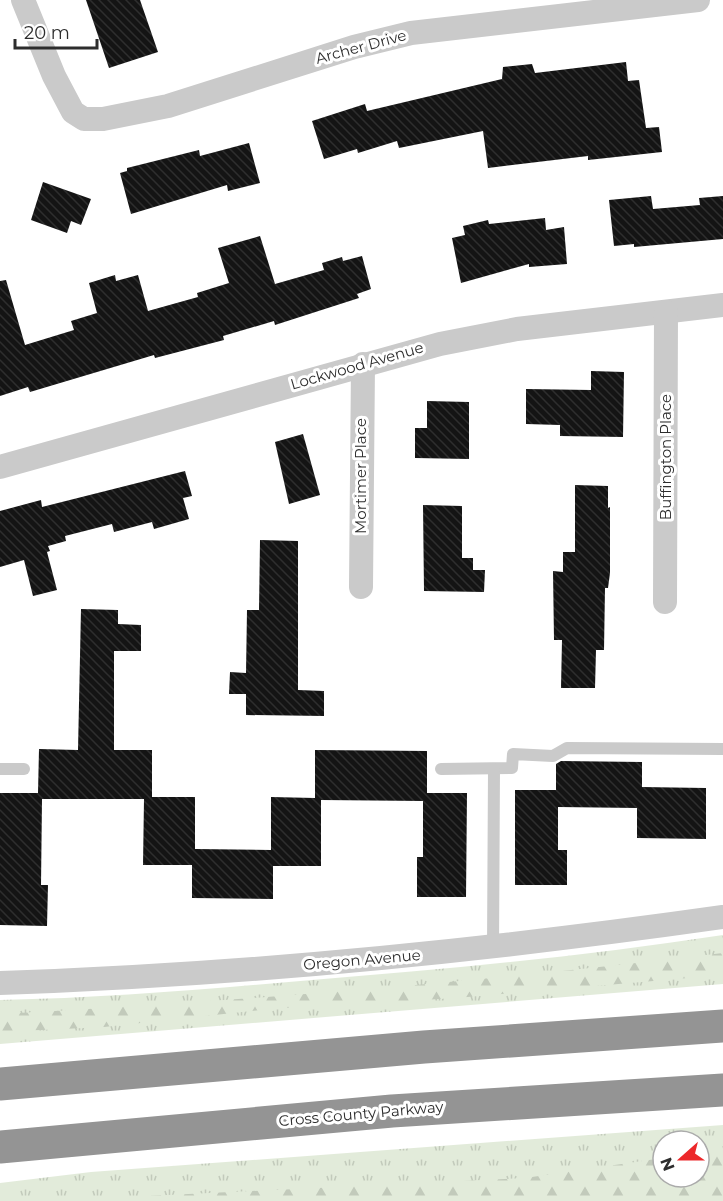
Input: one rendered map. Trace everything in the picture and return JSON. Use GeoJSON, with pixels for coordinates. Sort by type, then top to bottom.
{"type":"FeatureCollection","features":[{"type":"Feature","properties":{"kind":"highway"},"geometry":{"type":"LineString","coordinates":[[0,1084],[424,1047],[723,1026]]}},
{"type":"Feature","properties":{"kind":"highway","name":"Cross County Parkway"},"geometry":{"type":"LineString","coordinates":[[0,1147],[403,1110],[723,1090]]}},
{"type":"Feature","properties":{"kind":"street","name":"Archer Drive"},"geometry":{"type":"LineString","coordinates":[[22,0],[54,76],[73,112],[84,119],[103,119],[168,106],[354,47],[411,33],[698,0]]}},
{"type":"Feature","properties":{"kind":"street","name":"Lockwood Avenue"},"geometry":{"type":"LineString","coordinates":[[0,467],[440,344],[517,329],[723,305]]}},
{"type":"Feature","properties":{"kind":"street","name":"Buffington Place"},"geometry":{"type":"LineString","coordinates":[[665,602],[666,312]]}},
{"type":"Feature","properties":{"kind":"street","name":"Mortimer Place"},"geometry":{"type":"LineString","coordinates":[[361,587],[363,364]]}},
{"type":"Feature","properties":{"kind":"street","name":"Oregon Avenue"},"geometry":{"type":"LineString","coordinates":[[0,983],[136,978],[385,959],[494,948],[723,917]]}},
{"type":"Feature","properties":{"kind":"lane"},"geometry":{"type":"LineString","coordinates":[[441,769],[512,768],[513,754],[553,756],[567,748],[723,749]]}},
{"type":"Feature","properties":{"kind":"lane"},"geometry":{"type":"LineString","coordinates":[[0,769],[24,769]]}},
{"type":"Feature","properties":{"kind":"lane"},"geometry":{"type":"LineString","coordinates":[[494,769],[494,948]]}},
{"type":"Feature","properties":{"kind":"green space"},"geometry":{"type":"Polygon","coordinates":[[[723,935],[723,984],[0,1044],[0,1000],[156,993],[415,971],[570,956],[723,935]]]}},
{"type":"Feature","properties":{"kind":"green space"},"geometry":{"type":"Polygon","coordinates":[[[723,953],[723,975],[456,998],[269,1009],[104,1027],[0,1032],[0,1014],[362,990],[723,953]]]}},
{"type":"Feature","properties":{"kind":"green space"},"geometry":{"type":"Polygon","coordinates":[[[723,1125],[723,1201],[0,1201],[0,1183],[91,1172],[651,1130],[651,1189],[711,1189],[711,1129],[669,1129],[723,1125]]]}},
{"type":"Feature","properties":{"kind":"green space"},"geometry":{"type":"Polygon","coordinates":[[[723,1150],[723,1201],[43,1201],[525,1178],[651,1160],[651,1189],[711,1189],[711,1152],[723,1150]]]}},
{"type":"Feature","properties":{"kind":"building"},"geometry":{"type":"Polygon","coordinates":[[[86,0],[140,0],[158,52],[109,68],[86,0]]]}},
{"type":"Feature","properties":{"kind":"building"},"geometry":{"type":"Polygon","coordinates":[[[626,62],[628,81],[639,80],[646,128],[659,127],[662,152],[588,160],[588,156],[488,168],[483,131],[399,148],[397,141],[358,153],[357,149],[324,159],[312,121],[365,104],[367,111],[502,79],[503,67],[532,64],[535,73],[626,62]]]}},
{"type":"Feature","properties":{"kind":"building"},"geometry":{"type":"Polygon","coordinates":[[[249,143],[260,183],[228,191],[227,185],[131,214],[120,173],[127,171],[127,168],[199,150],[200,156],[249,143]]]}},
{"type":"Feature","properties":{"kind":"building"},"geometry":{"type":"Polygon","coordinates":[[[43,182],[91,199],[81,225],[71,221],[67,233],[31,220],[43,182]]]}},
{"type":"Feature","properties":{"kind":"building"},"geometry":{"type":"Polygon","coordinates":[[[651,196],[653,209],[700,205],[699,198],[723,196],[723,239],[634,247],[634,244],[614,246],[609,200],[651,196]]]}},
{"type":"Feature","properties":{"kind":"building"},"geometry":{"type":"Polygon","coordinates":[[[545,218],[546,230],[564,227],[567,264],[529,267],[529,264],[461,283],[452,238],[465,235],[463,226],[488,220],[489,224],[545,218]]]}},
{"type":"Feature","properties":{"kind":"building"},"geometry":{"type":"Polygon","coordinates":[[[260,236],[275,284],[324,270],[322,263],[342,257],[343,261],[362,256],[371,289],[357,294],[359,298],[275,325],[274,321],[223,336],[224,340],[155,358],[154,355],[30,392],[28,387],[0,396],[0,281],[6,280],[25,345],[74,330],[71,321],[97,313],[89,283],[115,275],[116,281],[138,275],[148,311],[198,297],[197,293],[229,283],[218,248],[260,236]]]}},
{"type":"Feature","properties":{"kind":"building"},"geometry":{"type":"Polygon","coordinates":[[[591,371],[624,372],[623,437],[560,436],[560,425],[526,424],[526,389],[591,390],[591,371]]]}},
{"type":"Feature","properties":{"kind":"building"},"geometry":{"type":"Polygon","coordinates":[[[427,401],[469,402],[469,459],[415,458],[415,428],[427,428],[427,401]]]}},
{"type":"Feature","properties":{"kind":"building"},"geometry":{"type":"Polygon","coordinates":[[[303,434],[320,495],[289,504],[275,442],[303,434]]]}},
{"type":"Feature","properties":{"kind":"building"},"geometry":{"type":"Polygon","coordinates":[[[185,471],[192,496],[183,498],[189,519],[154,529],[152,522],[114,532],[112,524],[65,536],[66,541],[48,546],[50,551],[47,552],[57,590],[33,596],[24,560],[0,567],[0,511],[41,500],[42,507],[185,471]]]}},
{"type":"Feature","properties":{"kind":"building"},"geometry":{"type":"Polygon","coordinates":[[[575,485],[608,486],[610,573],[608,588],[605,588],[604,650],[596,650],[595,688],[561,688],[562,640],[554,640],[553,571],[563,572],[563,552],[575,552],[575,485]]]}},
{"type":"Feature","properties":{"kind":"building"},"geometry":{"type":"Polygon","coordinates":[[[423,505],[462,506],[462,558],[473,558],[473,570],[485,570],[484,592],[424,591],[423,505]]]}},
{"type":"Feature","properties":{"kind":"building"},"geometry":{"type":"Polygon","coordinates":[[[260,540],[298,541],[298,690],[324,691],[324,716],[246,715],[246,694],[229,694],[230,672],[246,673],[247,610],[259,610],[260,540]]]}},
{"type":"Feature","properties":{"kind":"building"},"geometry":{"type":"Polygon","coordinates":[[[81,609],[118,610],[118,624],[141,625],[141,651],[114,651],[114,750],[152,750],[152,797],[195,797],[195,849],[271,850],[271,797],[315,798],[315,750],[427,751],[427,793],[467,793],[466,897],[417,897],[417,857],[423,857],[423,801],[321,800],[321,866],[273,866],[273,899],[192,898],[192,865],[143,865],[144,799],[42,799],[41,885],[48,885],[47,926],[0,925],[0,793],[38,793],[39,749],[78,750],[81,609]]]}},
{"type":"Feature","properties":{"kind":"building"},"geometry":{"type":"Polygon","coordinates":[[[561,761],[642,762],[642,787],[706,788],[706,839],[637,838],[637,808],[558,807],[558,850],[567,850],[567,885],[515,885],[515,790],[556,790],[556,764],[561,761]]]}}]}
